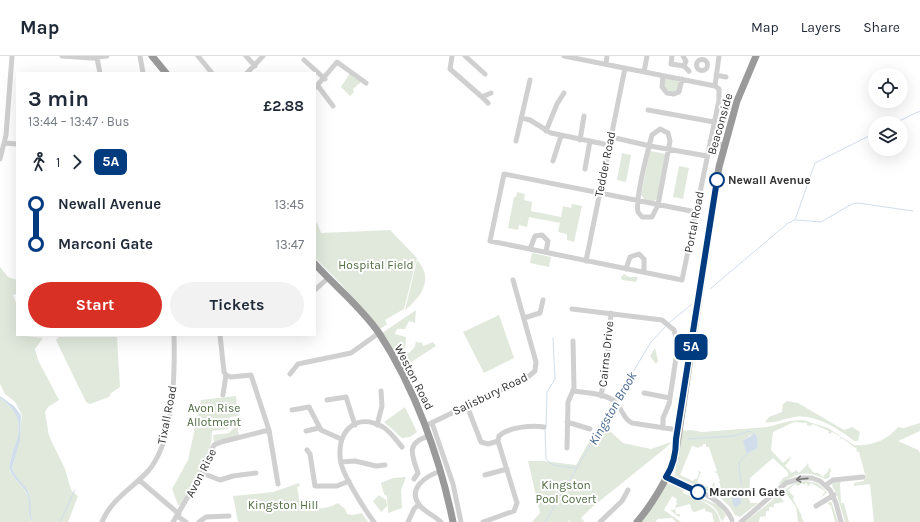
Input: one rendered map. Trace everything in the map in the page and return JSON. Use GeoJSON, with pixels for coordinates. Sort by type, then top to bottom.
{"type":"FeatureCollection","features":[{"type":"Feature","properties":{"kind":"highway"},"geometry":{"type":"LineString","coordinates":[[152,56],[165,72]]}},
{"type":"Feature","properties":{"kind":"highway","name":"Beaconside"},"geometry":{"type":"LineString","coordinates":[[637,522],[650,505],[675,458],[676,439],[724,144],[737,101],[756,56]]}},
{"type":"Feature","properties":{"kind":"highway","name":"Weston Road"},"geometry":{"type":"LineString","coordinates":[[316,265],[354,304],[379,333],[403,377],[429,436],[453,522]]}},
{"type":"Feature","properties":{"kind":"street"},"geometry":{"type":"LineString","coordinates":[[0,159],[5,143],[12,56]]}},
{"type":"Feature","properties":{"kind":"street"},"geometry":{"type":"LineString","coordinates":[[62,56],[97,58],[107,56]]}},
{"type":"Feature","properties":{"kind":"street"},"geometry":{"type":"LineString","coordinates":[[140,56],[143,72]]}},
{"type":"Feature","properties":{"kind":"street"},"geometry":{"type":"LineString","coordinates":[[198,56],[211,72]]}},
{"type":"Feature","properties":{"kind":"street"},"geometry":{"type":"LineString","coordinates":[[246,56],[254,66]]}},
{"type":"Feature","properties":{"kind":"street"},"geometry":{"type":"LineString","coordinates":[[248,72],[263,56]]}},
{"type":"Feature","properties":{"kind":"street"},"geometry":{"type":"LineString","coordinates":[[452,56],[450,69],[488,103]]}},
{"type":"Feature","properties":{"kind":"street"},"geometry":{"type":"LineString","coordinates":[[465,56],[485,74]]}},
{"type":"Feature","properties":{"kind":"street"},"geometry":{"type":"LineString","coordinates":[[564,56],[587,58],[606,64],[716,87]]}},
{"type":"Feature","properties":{"kind":"street"},"geometry":{"type":"LineString","coordinates":[[606,64],[607,56]]}},
{"type":"Feature","properties":{"kind":"street"},"geometry":{"type":"LineString","coordinates":[[644,72],[647,56]]}},
{"type":"Feature","properties":{"kind":"street"},"geometry":{"type":"LineString","coordinates":[[672,56],[671,64],[684,66],[689,71]]}},
{"type":"Feature","properties":{"kind":"street"},"geometry":{"type":"LineString","coordinates":[[683,56],[686,61],[684,66]]}},
{"type":"Feature","properties":{"kind":"street","name":"Portal Road"},"geometry":{"type":"LineString","coordinates":[[644,272],[682,280],[720,92],[716,87],[719,56]]}},
{"type":"Feature","properties":{"kind":"street"},"geometry":{"type":"LineString","coordinates":[[97,58],[100,72]]}},
{"type":"Feature","properties":{"kind":"street"},"geometry":{"type":"LineString","coordinates":[[304,60],[325,79]]}},
{"type":"Feature","properties":{"kind":"street"},"geometry":{"type":"LineString","coordinates":[[333,106],[317,87],[325,79],[337,62],[366,84]]}},
{"type":"Feature","properties":{"kind":"street","name":"Tedder Road"},"geometry":{"type":"LineString","coordinates":[[586,261],[625,68]]}},
{"type":"Feature","properties":{"kind":"street"},"geometry":{"type":"LineString","coordinates":[[663,76],[662,87],[667,93],[674,94],[679,92],[689,71],[697,68]]}},
{"type":"Feature","properties":{"kind":"street"},"geometry":{"type":"LineString","coordinates":[[716,75],[726,77]]}},
{"type":"Feature","properties":{"kind":"street"},"geometry":{"type":"LineString","coordinates":[[516,140],[530,80]]}},
{"type":"Feature","properties":{"kind":"street"},"geometry":{"type":"LineString","coordinates":[[482,97],[491,93]]}},
{"type":"Feature","properties":{"kind":"street"},"geometry":{"type":"LineString","coordinates":[[546,131],[557,104],[564,93]]}},
{"type":"Feature","properties":{"kind":"street"},"geometry":{"type":"LineString","coordinates":[[648,110],[714,122]]}},
{"type":"Feature","properties":{"kind":"street"},"geometry":{"type":"LineString","coordinates":[[580,140],[584,116]]}},
{"type":"Feature","properties":{"kind":"street"},"geometry":{"type":"LineString","coordinates":[[521,118],[530,120],[546,131],[560,136],[609,145]]}},
{"type":"Feature","properties":{"kind":"street"},"geometry":{"type":"LineString","coordinates":[[663,130],[668,133],[670,138],[668,149],[656,213],[652,217],[642,217],[638,212],[638,200],[654,132],[663,130]]}},
{"type":"Feature","properties":{"kind":"street"},"geometry":{"type":"LineString","coordinates":[[553,161],[560,136]]}},
{"type":"Feature","properties":{"kind":"street"},"geometry":{"type":"LineString","coordinates":[[610,137],[707,156]]}},
{"type":"Feature","properties":{"kind":"street"},"geometry":{"type":"LineString","coordinates":[[710,141],[724,144]]}},
{"type":"Feature","properties":{"kind":"street"},"geometry":{"type":"LineString","coordinates":[[585,169],[590,142]]}},
{"type":"Feature","properties":{"kind":"street"},"geometry":{"type":"LineString","coordinates":[[5,143],[16,144]]}},
{"type":"Feature","properties":{"kind":"street"},"geometry":{"type":"LineString","coordinates":[[626,269],[630,256],[638,254],[644,260],[644,272],[626,269],[586,261],[490,241],[504,174],[696,212]]}},
{"type":"Feature","properties":{"kind":"street"},"geometry":{"type":"LineString","coordinates":[[530,249],[535,236],[542,235],[548,241],[546,252]]}},
{"type":"Feature","properties":{"kind":"street"},"geometry":{"type":"LineString","coordinates":[[316,289],[328,278]]}},
{"type":"Feature","properties":{"kind":"street","name":"Salisbury Road"},"geometry":{"type":"LineString","coordinates":[[425,426],[529,376],[535,370],[536,362],[513,280]]}},
{"type":"Feature","properties":{"kind":"street"},"geometry":{"type":"LineString","coordinates":[[524,318],[540,313],[543,300]]}},
{"type":"Feature","properties":{"kind":"street"},"geometry":{"type":"LineString","coordinates":[[572,309],[662,320],[671,327],[676,334],[678,345],[670,398],[663,428]]}},
{"type":"Feature","properties":{"kind":"street","name":"Cairns Drive"},"geometry":{"type":"LineString","coordinates":[[601,396],[607,361],[611,313]]}},
{"type":"Feature","properties":{"kind":"street"},"geometry":{"type":"LineString","coordinates":[[290,374],[298,364],[351,353],[379,333]]}},
{"type":"Feature","properties":{"kind":"street","name":"Tixall Road"},"geometry":{"type":"LineString","coordinates":[[102,522],[117,500],[139,480],[154,463],[164,440],[173,381],[176,336]]}},
{"type":"Feature","properties":{"kind":"street"},"geometry":{"type":"LineString","coordinates":[[220,336],[224,372],[226,375],[223,395]]}},
{"type":"Feature","properties":{"kind":"street"},"geometry":{"type":"LineString","coordinates":[[567,448],[568,402],[573,391],[574,341]]}},
{"type":"Feature","properties":{"kind":"street"},"geometry":{"type":"LineString","coordinates":[[226,375],[231,377],[251,375],[269,430],[278,484]]}},
{"type":"Feature","properties":{"kind":"street"},"geometry":{"type":"LineString","coordinates":[[377,424],[382,406],[381,391]]}},
{"type":"Feature","properties":{"kind":"street"},"geometry":{"type":"LineString","coordinates":[[573,391],[601,396],[612,400],[618,404],[624,416],[629,421],[678,430]]}},
{"type":"Feature","properties":{"kind":"street"},"geometry":{"type":"LineString","coordinates":[[644,393],[670,398]]}},
{"type":"Feature","properties":{"kind":"street"},"geometry":{"type":"LineString","coordinates":[[327,400],[346,397],[355,425]]}},
{"type":"Feature","properties":{"kind":"street"},"geometry":{"type":"LineString","coordinates":[[468,406],[481,442],[488,444],[498,441]]}},
{"type":"Feature","properties":{"kind":"street"},"geometry":{"type":"LineString","coordinates":[[292,410],[309,407],[319,428],[328,434],[341,438]]}},
{"type":"Feature","properties":{"kind":"street"},"geometry":{"type":"LineString","coordinates":[[567,422],[590,428]]}},
{"type":"Feature","properties":{"kind":"street"},"geometry":{"type":"LineString","coordinates":[[374,522],[349,481],[341,462],[339,447],[341,438],[348,429],[355,425],[363,423],[377,424],[388,430],[402,447]]}},
{"type":"Feature","properties":{"kind":"street","name":"Weston Road"},"geometry":{"type":"LineString","coordinates":[[432,423],[453,484],[461,522]]}},
{"type":"Feature","properties":{"kind":"street"},"geometry":{"type":"LineString","coordinates":[[483,522],[508,514],[517,508],[517,503],[498,441],[499,436],[502,433],[529,425],[544,427]]}},
{"type":"Feature","properties":{"kind":"street"},"geometry":{"type":"LineString","coordinates":[[306,431],[319,428]]}},
{"type":"Feature","properties":{"kind":"street","name":"Avon Rise"},"geometry":{"type":"LineString","coordinates":[[173,522],[202,473],[214,445],[269,430]]}},
{"type":"Feature","properties":{"kind":"street"},"geometry":{"type":"LineString","coordinates":[[414,479],[418,474],[412,455],[413,446],[418,440],[429,436]]}},
{"type":"Feature","properties":{"kind":"street"},"geometry":{"type":"LineString","coordinates":[[307,450],[310,454],[315,486],[337,486],[349,481]]}},
{"type":"Feature","properties":{"kind":"street"},"geometry":{"type":"LineString","coordinates":[[341,462],[355,461],[376,466],[385,465]]}},
{"type":"Feature","properties":{"kind":"street"},"geometry":{"type":"LineString","coordinates":[[485,475],[507,469]]}},
{"type":"Feature","properties":{"kind":"street"},"geometry":{"type":"LineString","coordinates":[[440,471],[425,477],[420,482],[416,495],[419,504],[441,522]]}},
{"type":"Feature","properties":{"kind":"street"},"geometry":{"type":"LineString","coordinates":[[202,473],[220,480],[233,476],[256,473]]}},
{"type":"Feature","properties":{"kind":"street"},"geometry":{"type":"LineString","coordinates":[[666,477],[720,504],[728,512],[733,521]]}},
{"type":"Feature","properties":{"kind":"street"},"geometry":{"type":"LineString","coordinates":[[826,485],[834,480],[863,477]]}},
{"type":"Feature","properties":{"kind":"street"},"geometry":{"type":"LineString","coordinates":[[741,522],[786,483],[794,479],[812,478],[826,485],[834,495],[841,522]]}},
{"type":"Feature","properties":{"kind":"street"},"geometry":{"type":"LineString","coordinates":[[139,480],[186,522]]}},
{"type":"Feature","properties":{"kind":"street"},"geometry":{"type":"LineString","coordinates":[[600,522],[622,501],[628,490]]}},
{"type":"Feature","properties":{"kind":"street"},"geometry":{"type":"LineString","coordinates":[[816,506],[834,495]]}},
{"type":"Feature","properties":{"kind":"street"},"geometry":{"type":"LineString","coordinates":[[408,522],[414,509],[419,504]]}},
{"type":"Feature","properties":{"kind":"street"},"geometry":{"type":"LineString","coordinates":[[199,522],[206,517],[229,516]]}},
{"type":"Feature","properties":{"kind":"green space"},"geometry":{"type":"Polygon","coordinates":[[[350,73],[361,82],[353,89],[354,92],[350,96],[341,87],[350,73]]]}},
{"type":"Feature","properties":{"kind":"green space"},"geometry":{"type":"Polygon","coordinates":[[[667,78],[680,82],[679,90],[675,92],[664,89],[664,79],[667,78]]]}},
{"type":"Feature","properties":{"kind":"green space"},"geometry":{"type":"Polygon","coordinates":[[[650,151],[666,154],[657,199],[653,202],[645,200],[641,195],[650,151]]]}},
{"type":"Feature","properties":{"kind":"green space"},"geometry":{"type":"Polygon","coordinates":[[[622,153],[631,155],[626,182],[617,180],[622,153]]]}},
{"type":"Feature","properties":{"kind":"green space"},"geometry":{"type":"Polygon","coordinates":[[[679,166],[689,168],[683,199],[673,197],[679,166]]]}},
{"type":"Feature","properties":{"kind":"green space"},"geometry":{"type":"Polygon","coordinates":[[[517,192],[525,194],[524,200],[532,202],[531,211],[561,217],[563,206],[571,208],[572,204],[582,206],[574,242],[567,240],[567,234],[558,232],[560,223],[529,217],[527,227],[519,225],[518,230],[508,228],[514,197],[516,197],[517,192]]]}},
{"type":"Feature","properties":{"kind":"green space","name":"Hospital Field"},"geometry":{"type":"Polygon","coordinates":[[[317,222],[321,233],[390,230],[417,258],[404,309],[385,320],[387,324],[380,329],[340,283],[316,259],[317,222]]]}},
{"type":"Feature","properties":{"kind":"green space"},"geometry":{"type":"Polygon","coordinates":[[[532,253],[551,257],[549,267],[530,263],[532,253]]]}},
{"type":"Feature","properties":{"kind":"green space"},"geometry":{"type":"Polygon","coordinates":[[[417,260],[425,274],[424,287],[421,293],[405,310],[417,260]]]}},
{"type":"Feature","properties":{"kind":"green space"},"geometry":{"type":"Polygon","coordinates":[[[0,267],[8,277],[16,280],[16,294],[13,295],[16,302],[16,336],[43,338],[35,349],[38,360],[59,400],[48,407],[45,412],[49,436],[65,469],[71,490],[78,496],[68,522],[33,522],[30,513],[29,492],[17,479],[12,468],[19,441],[22,415],[15,402],[5,394],[0,384],[0,267]]]}},
{"type":"Feature","properties":{"kind":"green space"},"geometry":{"type":"Polygon","coordinates":[[[624,274],[629,277],[638,277],[636,282],[622,280],[621,277],[624,274]]]}},
{"type":"Feature","properties":{"kind":"green space"},"geometry":{"type":"Polygon","coordinates":[[[416,310],[415,323],[409,321],[405,329],[397,329],[395,334],[406,337],[405,351],[409,353],[414,348],[416,342],[422,343],[423,346],[433,342],[436,346],[402,368],[382,333],[416,310]]]}},
{"type":"Feature","properties":{"kind":"green space"},"geometry":{"type":"Polygon","coordinates":[[[499,315],[514,358],[484,373],[463,332],[499,315]]]}},
{"type":"Feature","properties":{"kind":"green space"},"geometry":{"type":"Polygon","coordinates":[[[59,337],[117,337],[120,387],[111,393],[109,397],[90,404],[86,402],[56,340],[59,337]]]}},
{"type":"Feature","properties":{"kind":"green space"},"geometry":{"type":"Polygon","coordinates":[[[655,348],[658,361],[656,364],[650,356],[655,348]]]}},
{"type":"Feature","properties":{"kind":"green space","name":"Avon Rise Allotment"},"geometry":{"type":"Polygon","coordinates":[[[236,396],[238,416],[230,417],[228,429],[212,431],[209,451],[202,470],[183,505],[178,505],[172,489],[188,460],[201,400],[236,396]]]}},
{"type":"Feature","properties":{"kind":"green space"},"geometry":{"type":"Polygon","coordinates":[[[0,398],[6,403],[18,419],[19,431],[10,467],[13,475],[23,487],[28,498],[31,522],[0,522],[0,398]]]}},
{"type":"Feature","properties":{"kind":"green space"},"geometry":{"type":"Polygon","coordinates":[[[787,401],[798,403],[844,430],[852,427],[860,432],[858,441],[854,441],[826,423],[811,418],[795,417],[765,422],[769,417],[782,412],[783,404],[787,401]]]}},
{"type":"Feature","properties":{"kind":"green space"},"geometry":{"type":"Polygon","coordinates":[[[405,407],[417,432],[410,437],[402,438],[384,422],[405,407]]]}},
{"type":"Feature","properties":{"kind":"green space"},"geometry":{"type":"Polygon","coordinates":[[[803,420],[828,428],[854,445],[866,445],[878,442],[889,436],[898,427],[904,428],[920,423],[920,431],[898,441],[918,450],[920,453],[920,522],[874,522],[870,484],[854,486],[854,483],[864,481],[866,478],[859,452],[842,438],[839,440],[841,437],[832,432],[830,434],[828,433],[829,431],[813,424],[811,426],[807,425],[807,423],[794,422],[773,432],[771,450],[783,463],[790,457],[791,458],[785,466],[792,473],[796,470],[799,473],[807,465],[807,463],[814,473],[818,473],[823,477],[829,470],[828,468],[831,469],[829,478],[825,479],[811,474],[800,474],[778,485],[783,478],[788,476],[788,472],[773,458],[750,478],[749,499],[751,503],[758,503],[740,517],[735,515],[730,507],[719,496],[721,492],[720,483],[718,482],[720,481],[717,473],[714,472],[717,471],[709,447],[706,447],[706,444],[703,444],[702,447],[700,446],[699,448],[692,446],[680,475],[693,481],[694,479],[697,479],[699,473],[698,471],[701,472],[697,482],[711,488],[714,481],[715,488],[709,492],[675,476],[681,431],[691,430],[702,432],[767,427],[790,421],[803,420]],[[751,435],[745,439],[747,454],[758,448],[757,443],[751,435]]]}},
{"type":"Feature","properties":{"kind":"green space","name":"Kingston Pool Covert"},"geometry":{"type":"Polygon","coordinates":[[[600,422],[623,443],[651,449],[671,442],[591,508],[581,518],[585,522],[571,522],[569,520],[568,522],[532,522],[540,513],[528,461],[544,461],[576,465],[600,422]]]}},
{"type":"Feature","properties":{"kind":"green space"},"geometry":{"type":"Polygon","coordinates":[[[237,424],[239,436],[214,443],[213,435],[229,433],[237,424]]]}},
{"type":"Feature","properties":{"kind":"green space"},"geometry":{"type":"Polygon","coordinates":[[[406,477],[401,490],[402,508],[388,513],[387,496],[384,494],[381,483],[393,478],[406,477]]]}},
{"type":"Feature","properties":{"kind":"green space"},"geometry":{"type":"Polygon","coordinates":[[[805,481],[817,483],[827,492],[821,498],[825,491],[811,483],[807,488],[808,486],[806,483],[804,485],[802,483],[798,486],[795,484],[788,490],[794,497],[793,499],[804,522],[798,522],[796,507],[785,492],[780,496],[784,502],[774,504],[774,507],[769,507],[769,511],[766,511],[766,516],[760,517],[759,522],[745,522],[790,486],[797,482],[805,481]]]}},
{"type":"Feature","properties":{"kind":"green space"},"geometry":{"type":"Polygon","coordinates":[[[833,482],[841,482],[841,503],[844,503],[849,522],[845,522],[837,495],[832,486],[833,482]]]}},
{"type":"Feature","properties":{"kind":"green space","name":"Kingston Hill"},"geometry":{"type":"Polygon","coordinates":[[[299,483],[300,486],[297,487],[300,504],[309,507],[324,508],[338,503],[345,509],[347,514],[352,515],[362,513],[368,522],[238,522],[233,496],[273,492],[299,483]]]}},
{"type":"Feature","properties":{"kind":"green space"},"geometry":{"type":"Polygon","coordinates":[[[667,484],[671,484],[684,490],[683,493],[706,503],[716,511],[720,522],[714,522],[712,513],[705,511],[705,508],[695,512],[692,511],[690,504],[675,508],[676,514],[680,514],[679,517],[670,510],[674,510],[677,503],[677,499],[672,496],[664,510],[681,522],[676,522],[672,518],[658,519],[655,522],[639,522],[667,484]]]}},
{"type":"Feature","properties":{"kind":"green space"},"geometry":{"type":"Polygon","coordinates":[[[379,495],[386,500],[387,506],[381,512],[373,501],[379,495]]]}},
{"type":"Feature","properties":{"kind":"green space"},"geometry":{"type":"Polygon","coordinates":[[[701,498],[718,505],[726,515],[722,522],[715,508],[701,500],[701,498]]]}},
{"type":"Feature","properties":{"kind":"green space"},"geometry":{"type":"Polygon","coordinates":[[[831,502],[838,522],[835,522],[831,506],[827,503],[831,502]]]}},
{"type":"Feature","properties":{"kind":"water"},"geometry":{"type":"Polygon","coordinates":[[[0,396],[14,406],[21,415],[20,440],[12,468],[16,476],[28,491],[33,522],[30,518],[27,494],[13,477],[10,469],[11,458],[17,440],[19,426],[18,420],[16,414],[0,398],[0,396]]]}},
{"type":"Feature","properties":{"kind":"water"},"geometry":{"type":"Polygon","coordinates":[[[755,434],[757,437],[758,448],[747,454],[743,442],[745,439],[755,434]]]}},
{"type":"Feature","properties":{"kind":"water"},"geometry":{"type":"Polygon","coordinates":[[[738,493],[741,494],[741,503],[736,507],[733,503],[732,497],[733,494],[735,496],[738,493]]]}},
{"type":"Feature","properties":{"kind":"waterway","name":"Kingston Brook"},"geometry":{"type":"LineString","coordinates":[[908,117],[920,111]]}},
{"type":"Feature","properties":{"kind":"waterway","name":"Kingston Brook"},"geometry":{"type":"LineString","coordinates":[[710,289],[788,223],[795,220],[815,163],[868,136]]}},
{"type":"Feature","properties":{"kind":"waterway"},"geometry":{"type":"LineString","coordinates":[[796,220],[821,222],[852,204],[858,203],[913,211]]}},
{"type":"Feature","properties":{"kind":"waterway","name":"Kingston Brook"},"geometry":{"type":"LineString","coordinates":[[669,323],[692,304]]}},
{"type":"Feature","properties":{"kind":"waterway","name":"Kingston Brook"},"geometry":{"type":"LineString","coordinates":[[616,400],[651,342],[667,325]]}},
{"type":"Feature","properties":{"kind":"waterway"},"geometry":{"type":"LineString","coordinates":[[546,426],[547,392],[555,379],[553,338]]}},
{"type":"Feature","properties":{"kind":"waterway","name":"Kingston Brook"},"geometry":{"type":"LineString","coordinates":[[545,522],[614,405]]}},
{"type":"Feature","properties":{"kind":"waterway"},"geometry":{"type":"LineString","coordinates":[[545,429],[546,459],[553,465],[576,468]]}},
{"type":"Feature","properties":{"kind":"waterway"},"geometry":{"type":"LineString","coordinates":[[688,439],[734,436],[749,431],[755,434]]}},
{"type":"Feature","properties":{"kind":"waterway"},"geometry":{"type":"LineString","coordinates":[[741,484],[739,462],[747,454]]}},
{"type":"Feature","properties":{"kind":"waterway"},"geometry":{"type":"LineString","coordinates":[[60,522],[75,490]]}},
{"type":"Feature","properties":{"kind":"bus line","name":"5A"},"geometry":{"type":"LineString","coordinates":[[698,492],[666,477],[670,472],[675,458],[676,439],[717,180]]}},
{"type":"Feature","properties":{"kind":"place","name":"Newall Avenue"},"geometry":{"type":"Point","coordinates":[717,180]}},
{"type":"Feature","properties":{"kind":"place","name":"Marconi Gate"},"geometry":{"type":"Point","coordinates":[698,492]}}]}
